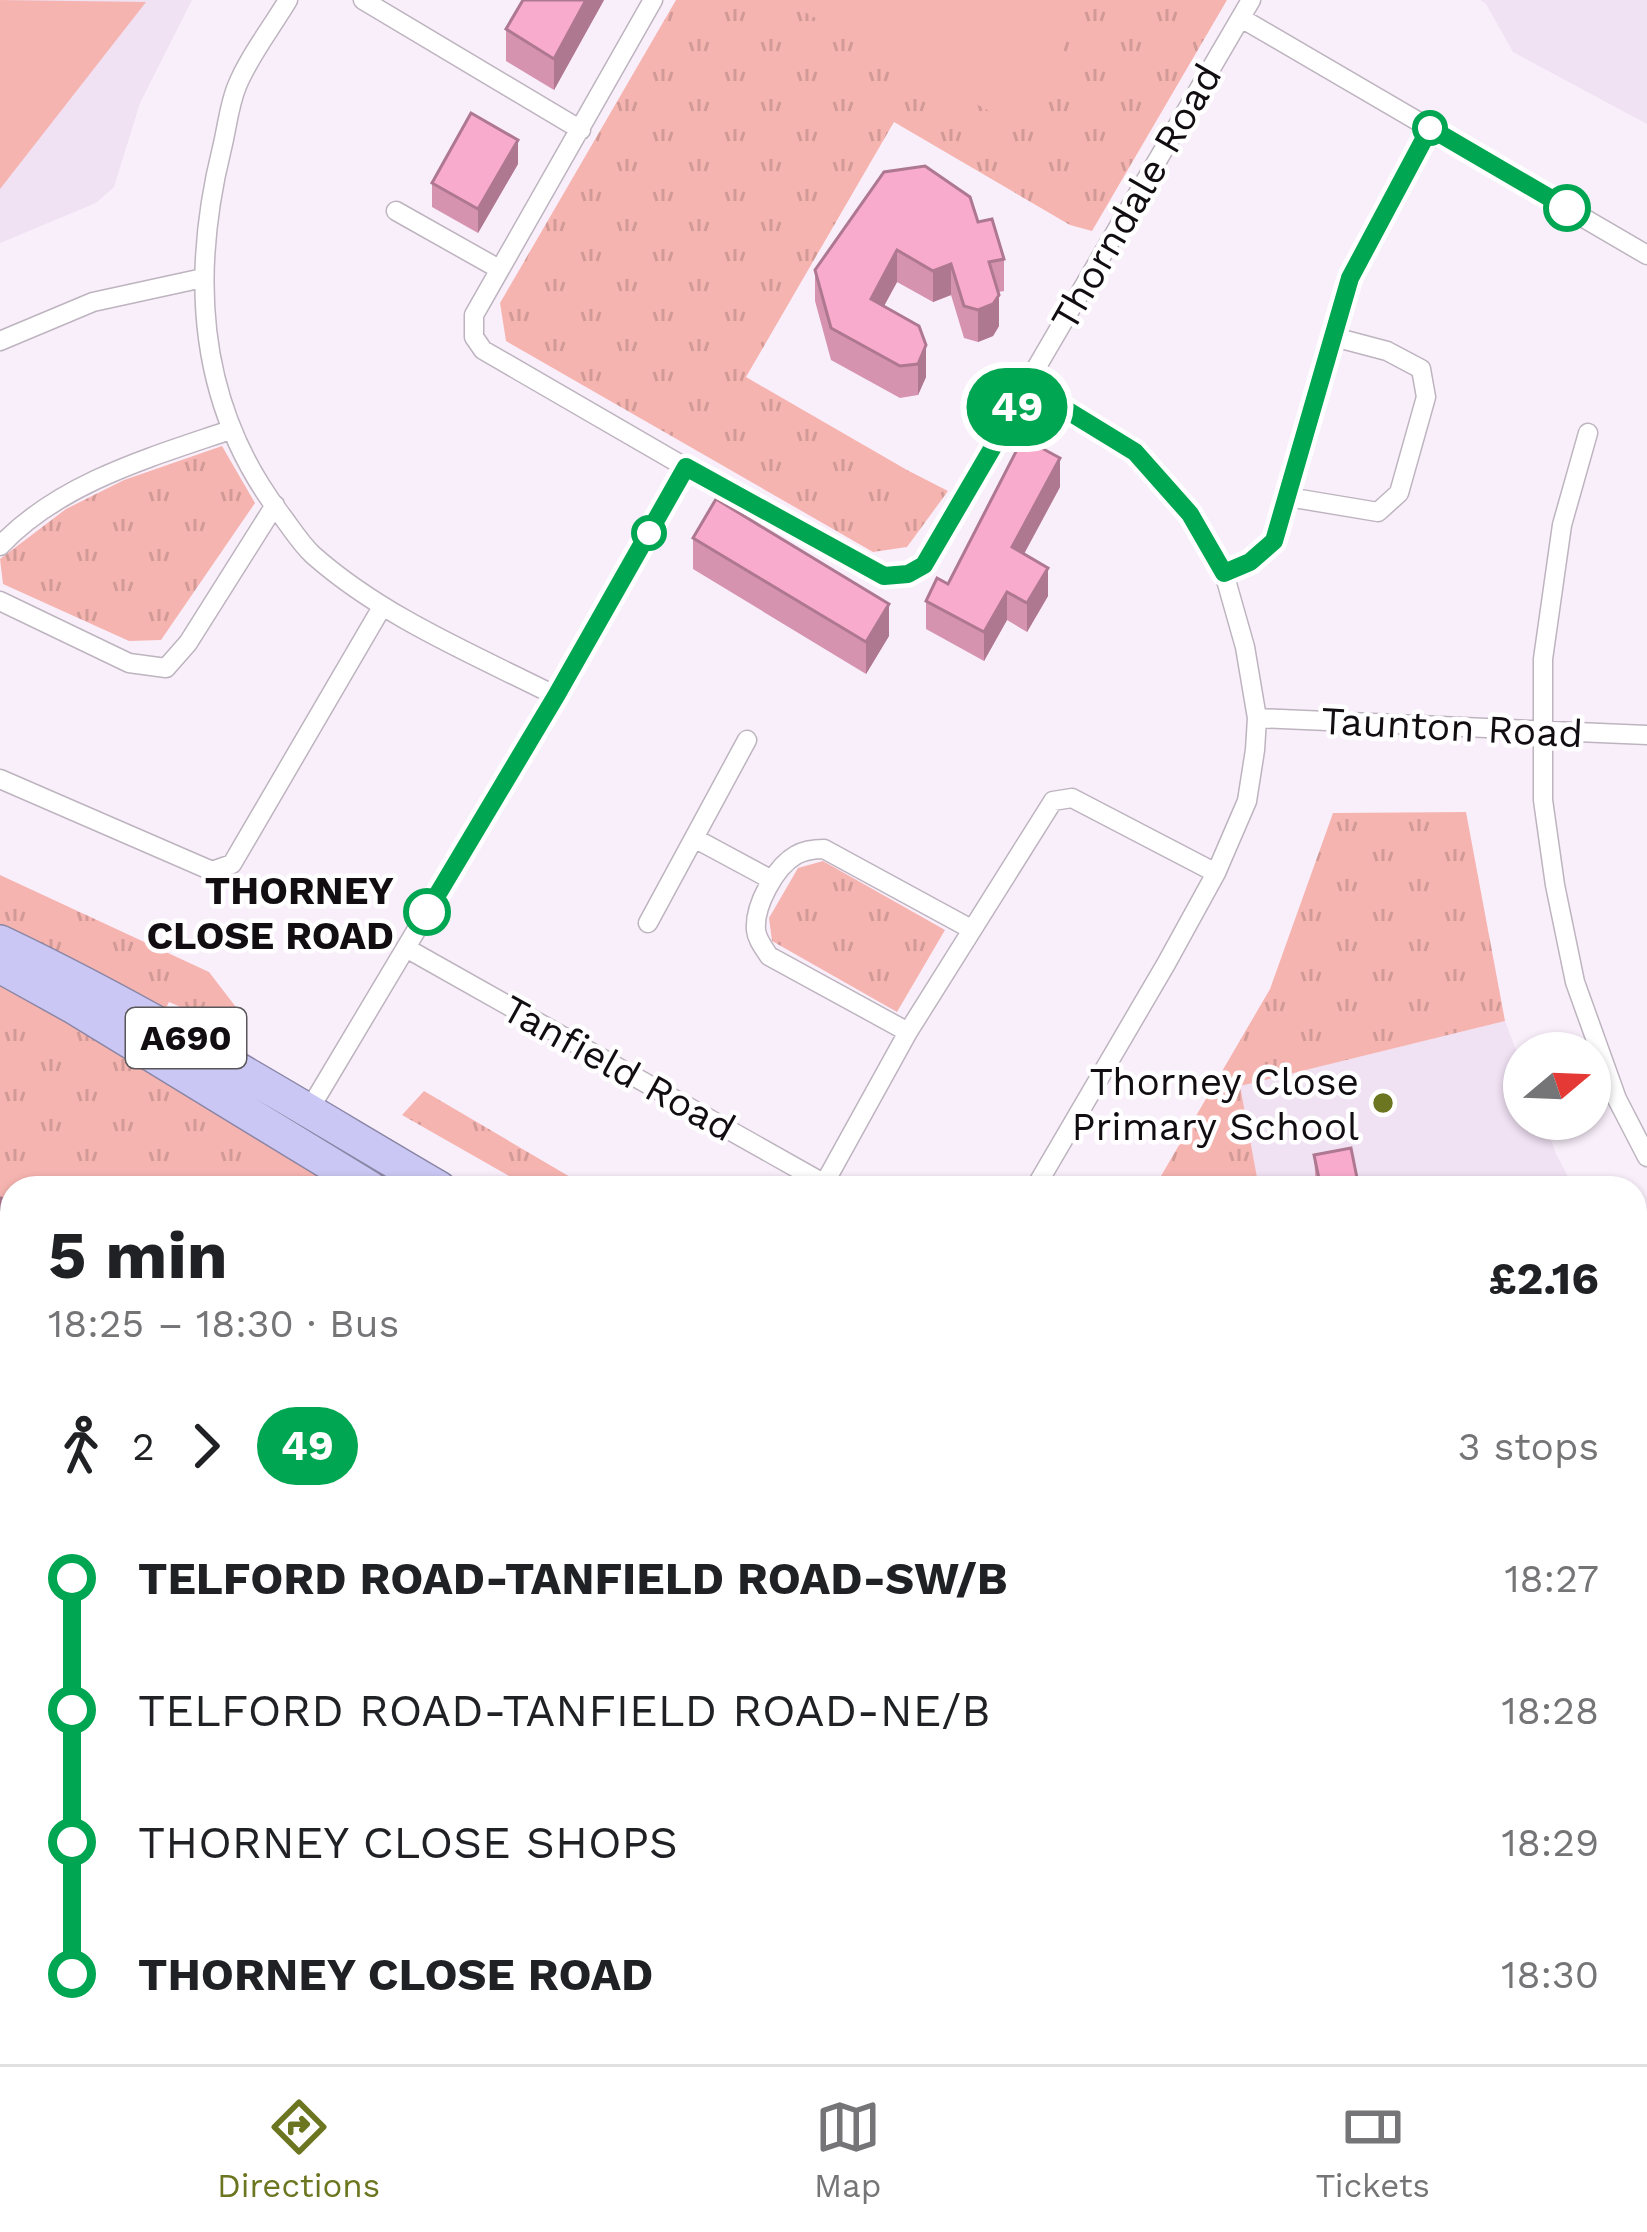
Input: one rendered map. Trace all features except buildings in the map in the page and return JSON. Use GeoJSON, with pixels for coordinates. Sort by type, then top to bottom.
{"type":"FeatureCollection","features":[{"type":"Feature","properties":{"kind":"highway","name":"A690"},"geometry":{"type":"LineString","coordinates":[[0,942],[177,1032],[420,1176]]}},
{"type":"Feature","properties":{"kind":"highway","name":"A690"},"geometry":{"type":"LineString","coordinates":[[0,965],[350,1176]]}},
{"type":"Feature","properties":{"kind":"street"},"geometry":{"type":"LineString","coordinates":[[288,0],[237,86],[214,182],[202,278],[215,385],[230,430],[255,479],[310,552],[382,607],[556,696]]}},
{"type":"Feature","properties":{"kind":"street"},"geometry":{"type":"LineString","coordinates":[[363,0],[581,130]]}},
{"type":"Feature","properties":{"kind":"street","name":"Thorndale Road"},"geometry":{"type":"LineString","coordinates":[[653,0],[474,316],[474,337],[483,350],[884,576],[908,574],[924,565],[1034,383],[1035,370],[1251,0]]}},
{"type":"Feature","properties":{"kind":"street"},"geometry":{"type":"LineString","coordinates":[[1241,19],[1647,255]]}},
{"type":"Feature","properties":{"kind":"street"},"geometry":{"type":"LineString","coordinates":[[1224,573],[1250,562],[1274,541],[1350,278],[1430,128]]}},
{"type":"Feature","properties":{"kind":"street"},"geometry":{"type":"LineString","coordinates":[[396,211],[499,269]]}},
{"type":"Feature","properties":{"kind":"street"},"geometry":{"type":"LineString","coordinates":[[0,341],[93,302],[202,278]]}},
{"type":"Feature","properties":{"kind":"street"},"geometry":{"type":"LineString","coordinates":[[1288,497],[1378,512],[1400,493],[1426,397],[1421,369],[1387,351],[1334,337]]}},
{"type":"Feature","properties":{"kind":"street"},"geometry":{"type":"LineString","coordinates":[[1034,383],[1042,395],[1135,452],[1190,514],[1224,573],[1245,647],[1257,718],[1247,801],[1216,873],[1042,1176]]}},
{"type":"Feature","properties":{"kind":"street"},"geometry":{"type":"LineString","coordinates":[[0,546],[82,487],[230,430]]}},
{"type":"Feature","properties":{"kind":"street"},"geometry":{"type":"LineString","coordinates":[[1588,433],[1562,525],[1543,659],[1543,800],[1575,982],[1617,1099],[1647,1157]]}},
{"type":"Feature","properties":{"kind":"street"},"geometry":{"type":"LineString","coordinates":[[309,1111],[686,467]]}},
{"type":"Feature","properties":{"kind":"street"},"geometry":{"type":"LineString","coordinates":[[0,601],[129,663],[166,668],[188,643],[274,505]]}},
{"type":"Feature","properties":{"kind":"street"},"geometry":{"type":"LineString","coordinates":[[0,779],[212,871],[232,864],[382,607]]}},
{"type":"Feature","properties":{"kind":"street","name":"Taunton Road"},"geometry":{"type":"LineString","coordinates":[[1257,718],[1647,735]]}},
{"type":"Feature","properties":{"kind":"street"},"geometry":{"type":"LineString","coordinates":[[648,923],[747,740]]}},
{"type":"Feature","properties":{"kind":"street"},"geometry":{"type":"LineString","coordinates":[[833,1176],[908,1032],[1053,801],[1072,798],[1216,873]]}},
{"type":"Feature","properties":{"kind":"street"},"geometry":{"type":"LineString","coordinates":[[694,838],[772,880]]}},
{"type":"Feature","properties":{"kind":"street"},"geometry":{"type":"LineString","coordinates":[[908,1032],[769,956],[756,935],[757,916],[772,880],[793,856],[824,849],[971,928]]}},
{"type":"Feature","properties":{"kind":"street","name":"Tanfield Road"},"geometry":{"type":"LineString","coordinates":[[406,948],[810,1176]]}},
{"type":"Feature","properties":{"kind":"shaded area"},"geometry":{"type":"Polygon","coordinates":[[[0,0],[192,0],[140,103],[114,187],[96,203],[0,243],[0,0]]]}},
{"type":"Feature","properties":{"kind":"shaded area"},"geometry":{"type":"Polygon","coordinates":[[[1480,0],[1647,0],[1647,124],[1513,52],[1480,0]]]}},
{"type":"Feature","properties":{"kind":"shaded area","name":"Thorney Close Primary School"},"geometry":{"type":"Polygon","coordinates":[[[1505,1021],[1509,1032],[1503,1032],[1503,1140],[1551,1140],[1568,1176],[1257,1176],[1239,1086],[1505,1021]]]}},
{"type":"Feature","properties":{"kind":"green space"},"geometry":{"type":"Polygon","coordinates":[[[0,0],[146,2],[0,189],[0,0]]]}},
{"type":"Feature","properties":{"kind":"green space"},"geometry":{"type":"Polygon","coordinates":[[[676,0],[1227,0],[1092,231],[1070,225],[894,122],[746,377],[948,491],[907,547],[873,552],[506,341],[500,303],[676,0]]]}},
{"type":"Feature","properties":{"kind":"green space"},"geometry":{"type":"Polygon","coordinates":[[[782,0],[1088,0],[1021,128],[782,0]]]}},
{"type":"Feature","properties":{"kind":"green space"},"geometry":{"type":"Polygon","coordinates":[[[222,446],[255,503],[161,640],[129,641],[3,584],[0,559],[66,509],[124,480],[222,446]]]}},
{"type":"Feature","properties":{"kind":"green space"},"geometry":{"type":"Polygon","coordinates":[[[1466,812],[1505,1021],[1240,1086],[1257,1176],[1161,1176],[1270,989],[1333,813],[1466,812]]]}},
{"type":"Feature","properties":{"kind":"green space"},"geometry":{"type":"Polygon","coordinates":[[[823,861],[945,930],[897,1012],[772,941],[769,918],[798,868],[823,861]]]}},
{"type":"Feature","properties":{"kind":"green space"},"geometry":{"type":"Polygon","coordinates":[[[0,875],[209,972],[242,1015],[234,1030],[169,1002],[164,1012],[0,936],[0,875]]]}},
{"type":"Feature","properties":{"kind":"green space"},"geometry":{"type":"Polygon","coordinates":[[[0,977],[331,1176],[0,1176],[0,977]]]}},
{"type":"Feature","properties":{"kind":"green space"},"geometry":{"type":"Polygon","coordinates":[[[424,1091],[569,1176],[509,1176],[402,1115],[424,1091]]]}},
{"type":"Feature","properties":{"kind":"bus line","name":"49"},"geometry":{"type":"LineString","coordinates":[[427,912],[686,467],[884,576],[908,574],[924,565],[1034,383],[1042,395],[1135,452],[1190,514],[1224,573],[1250,562],[1274,541],[1350,278],[1430,128],[1567,208]]}},
{"type":"Feature","properties":{"kind":"place","name":"THORNEY CLOSE ROAD"},"geometry":{"type":"Point","coordinates":[427,912]}},
{"type":"Feature","properties":{"kind":"place","name":"Thorney Close Primary School"},"geometry":{"type":"Point","coordinates":[1383,1103]}}]}
